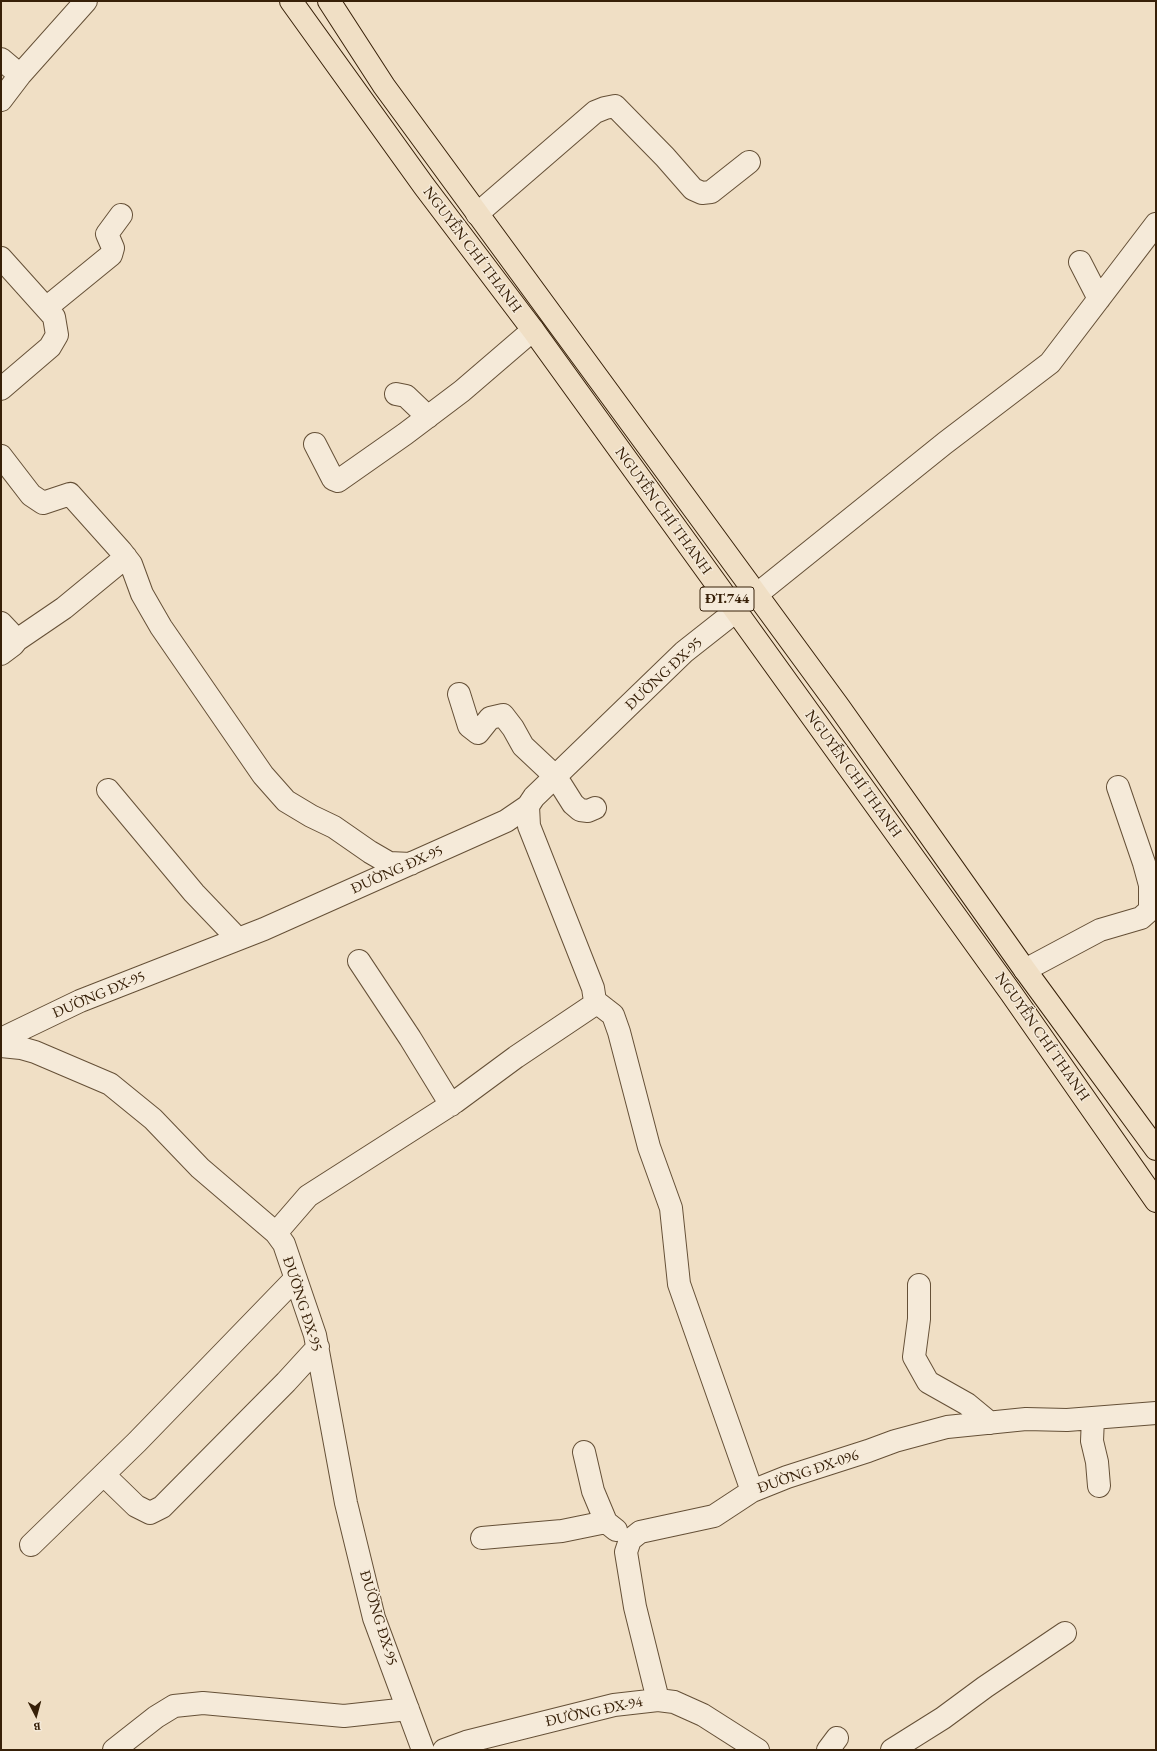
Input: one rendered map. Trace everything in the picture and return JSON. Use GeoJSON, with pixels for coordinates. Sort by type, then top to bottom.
{"type":"FeatureCollection","features":[{"type":"Feature","properties":{"kind":"main road","name":"NGUYỄN CHÍ THANH"},"geometry":{"type":"LineString","coordinates":[[291,1],[533,330],[736,611],[1011,993],[1156,1201]]}},
{"type":"Feature","properties":{"kind":"main road","name":"NGUYỄN CHÍ THANH"},"geometry":{"type":"LineString","coordinates":[[329,1],[384,86],[839,707],[1025,970],[1156,1149]]}},
{"type":"Feature","properties":{"kind":"main road"},"geometry":{"type":"LineString","coordinates":[[363,100],[384,86]]}},
{"type":"Feature","properties":{"kind":"main road"},"geometry":{"type":"LineString","coordinates":[[533,330],[551,314]]}},
{"type":"Feature","properties":{"kind":"main road"},"geometry":{"type":"LineString","coordinates":[[736,611],[756,595]]}},
{"type":"Feature","properties":{"kind":"street"},"geometry":{"type":"LineString","coordinates":[[1,100],[20,75],[86,1]]}},
{"type":"Feature","properties":{"kind":"street"},"geometry":{"type":"LineString","coordinates":[[1,59],[20,75]]}},
{"type":"Feature","properties":{"kind":"street"},"geometry":{"type":"LineString","coordinates":[[477,214],[595,112],[614,106],[665,157],[693,189],[702,193],[711,192],[749,162]]}},
{"type":"Feature","properties":{"kind":"street"},"geometry":{"type":"LineString","coordinates":[[46,308],[111,256],[113,248],[107,234],[122,216]]}},
{"type":"Feature","properties":{"kind":"street"},"geometry":{"type":"LineString","coordinates":[[756,595],[945,443],[1050,362],[1156,224]]}},
{"type":"Feature","properties":{"kind":"street"},"geometry":{"type":"LineString","coordinates":[[1,258],[54,317],[57,335],[50,347],[1,389]]}},
{"type":"Feature","properties":{"kind":"street"},"geometry":{"type":"LineString","coordinates":[[1080,262],[1099,299]]}},
{"type":"Feature","properties":{"kind":"street"},"geometry":{"type":"LineString","coordinates":[[315,444],[333,479],[338,481],[462,391],[533,330]]}},
{"type":"Feature","properties":{"kind":"street"},"geometry":{"type":"LineString","coordinates":[[396,394],[406,396],[428,417]]}},
{"type":"Feature","properties":{"kind":"street"},"geometry":{"type":"LineString","coordinates":[[1,456],[31,494],[43,503],[70,494],[131,564],[142,594],[161,627],[263,775],[286,801],[311,816],[334,827],[370,852],[389,862],[411,864]]}},
{"type":"Feature","properties":{"kind":"street"},"geometry":{"type":"LineString","coordinates":[[1,623],[9,647],[64,608],[126,558]]}},
{"type":"Feature","properties":{"kind":"street","name":"ĐƯỜNG ĐX-95"},"geometry":{"type":"LineString","coordinates":[[1,1039],[80,1001],[238,939],[506,821],[528,806],[534,797],[556,778],[684,652],[736,611]]}},
{"type":"Feature","properties":{"kind":"street"},"geometry":{"type":"LineString","coordinates":[[459,694],[470,726],[478,733],[490,718],[503,715],[513,728],[523,746],[556,778],[573,804],[580,810],[588,811],[595,808]]}},
{"type":"Feature","properties":{"kind":"street"},"geometry":{"type":"LineString","coordinates":[[1025,970],[1100,930],[1141,918],[1150,910],[1150,886],[1144,863],[1118,788]]}},
{"type":"Feature","properties":{"kind":"street"},"geometry":{"type":"LineString","coordinates":[[108,790],[194,893],[238,939]]}},
{"type":"Feature","properties":{"kind":"street"},"geometry":{"type":"LineString","coordinates":[[528,806],[529,826],[593,988],[596,1000],[614,1015],[649,1147],[671,1208],[679,1284],[752,1491]]}},
{"type":"Feature","properties":{"kind":"street"},"geometry":{"type":"LineString","coordinates":[[359,961],[410,1038],[451,1105]]}},
{"type":"Feature","properties":{"kind":"street"},"geometry":{"type":"LineString","coordinates":[[276,1233],[308,1196],[451,1105],[516,1056],[592,1006],[596,1000]]}},
{"type":"Feature","properties":{"kind":"street","name":"ĐƯỜNG ĐX-95"},"geometry":{"type":"LineString","coordinates":[[1,1046],[21,1048],[35,1052],[110,1084],[153,1119],[200,1168],[276,1233],[284,1244],[318,1347],[346,1503],[374,1618],[423,1750]]}},
{"type":"Feature","properties":{"kind":"street"},"geometry":{"type":"LineString","coordinates":[[31,1544],[104,1475],[295,1279]]}},
{"type":"Feature","properties":{"kind":"street"},"geometry":{"type":"LineString","coordinates":[[919,1285],[919,1319],[914,1357],[928,1382],[967,1404],[990,1423]]}},
{"type":"Feature","properties":{"kind":"street"},"geometry":{"type":"LineString","coordinates":[[104,1475],[136,1506],[150,1513],[162,1507],[286,1382],[318,1347]]}},
{"type":"Feature","properties":{"kind":"street","name":"ĐƯỜNG ĐX-096"},"geometry":{"type":"LineString","coordinates":[[630,1540],[640,1532],[714,1516],[752,1491],[787,1477],[894,1441],[947,1427],[1026,1419],[1067,1420],[1156,1413]]}},
{"type":"Feature","properties":{"kind":"street"},"geometry":{"type":"LineString","coordinates":[[1093,1418],[1092,1440],[1097,1462],[1099,1486]]}},
{"type":"Feature","properties":{"kind":"street"},"geometry":{"type":"LineString","coordinates":[[584,1452],[593,1491],[606,1522],[630,1540],[626,1552],[635,1607],[658,1700]]}},
{"type":"Feature","properties":{"kind":"street"},"geometry":{"type":"LineString","coordinates":[[482,1538],[562,1531],[606,1522]]}},
{"type":"Feature","properties":{"kind":"street"},"geometry":{"type":"LineString","coordinates":[[892,1750],[943,1718],[985,1687],[1065,1633]]}},
{"type":"Feature","properties":{"kind":"street","name":"ĐƯỜNG ĐX-94"},"geometry":{"type":"LineString","coordinates":[[444,1750],[466,1742],[600,1708],[658,1700],[674,1702],[703,1715],[758,1750]]}},
{"type":"Feature","properties":{"kind":"street"},"geometry":{"type":"LineString","coordinates":[[114,1750],[156,1717],[174,1706],[203,1703],[344,1716],[408,1709]]}}]}
